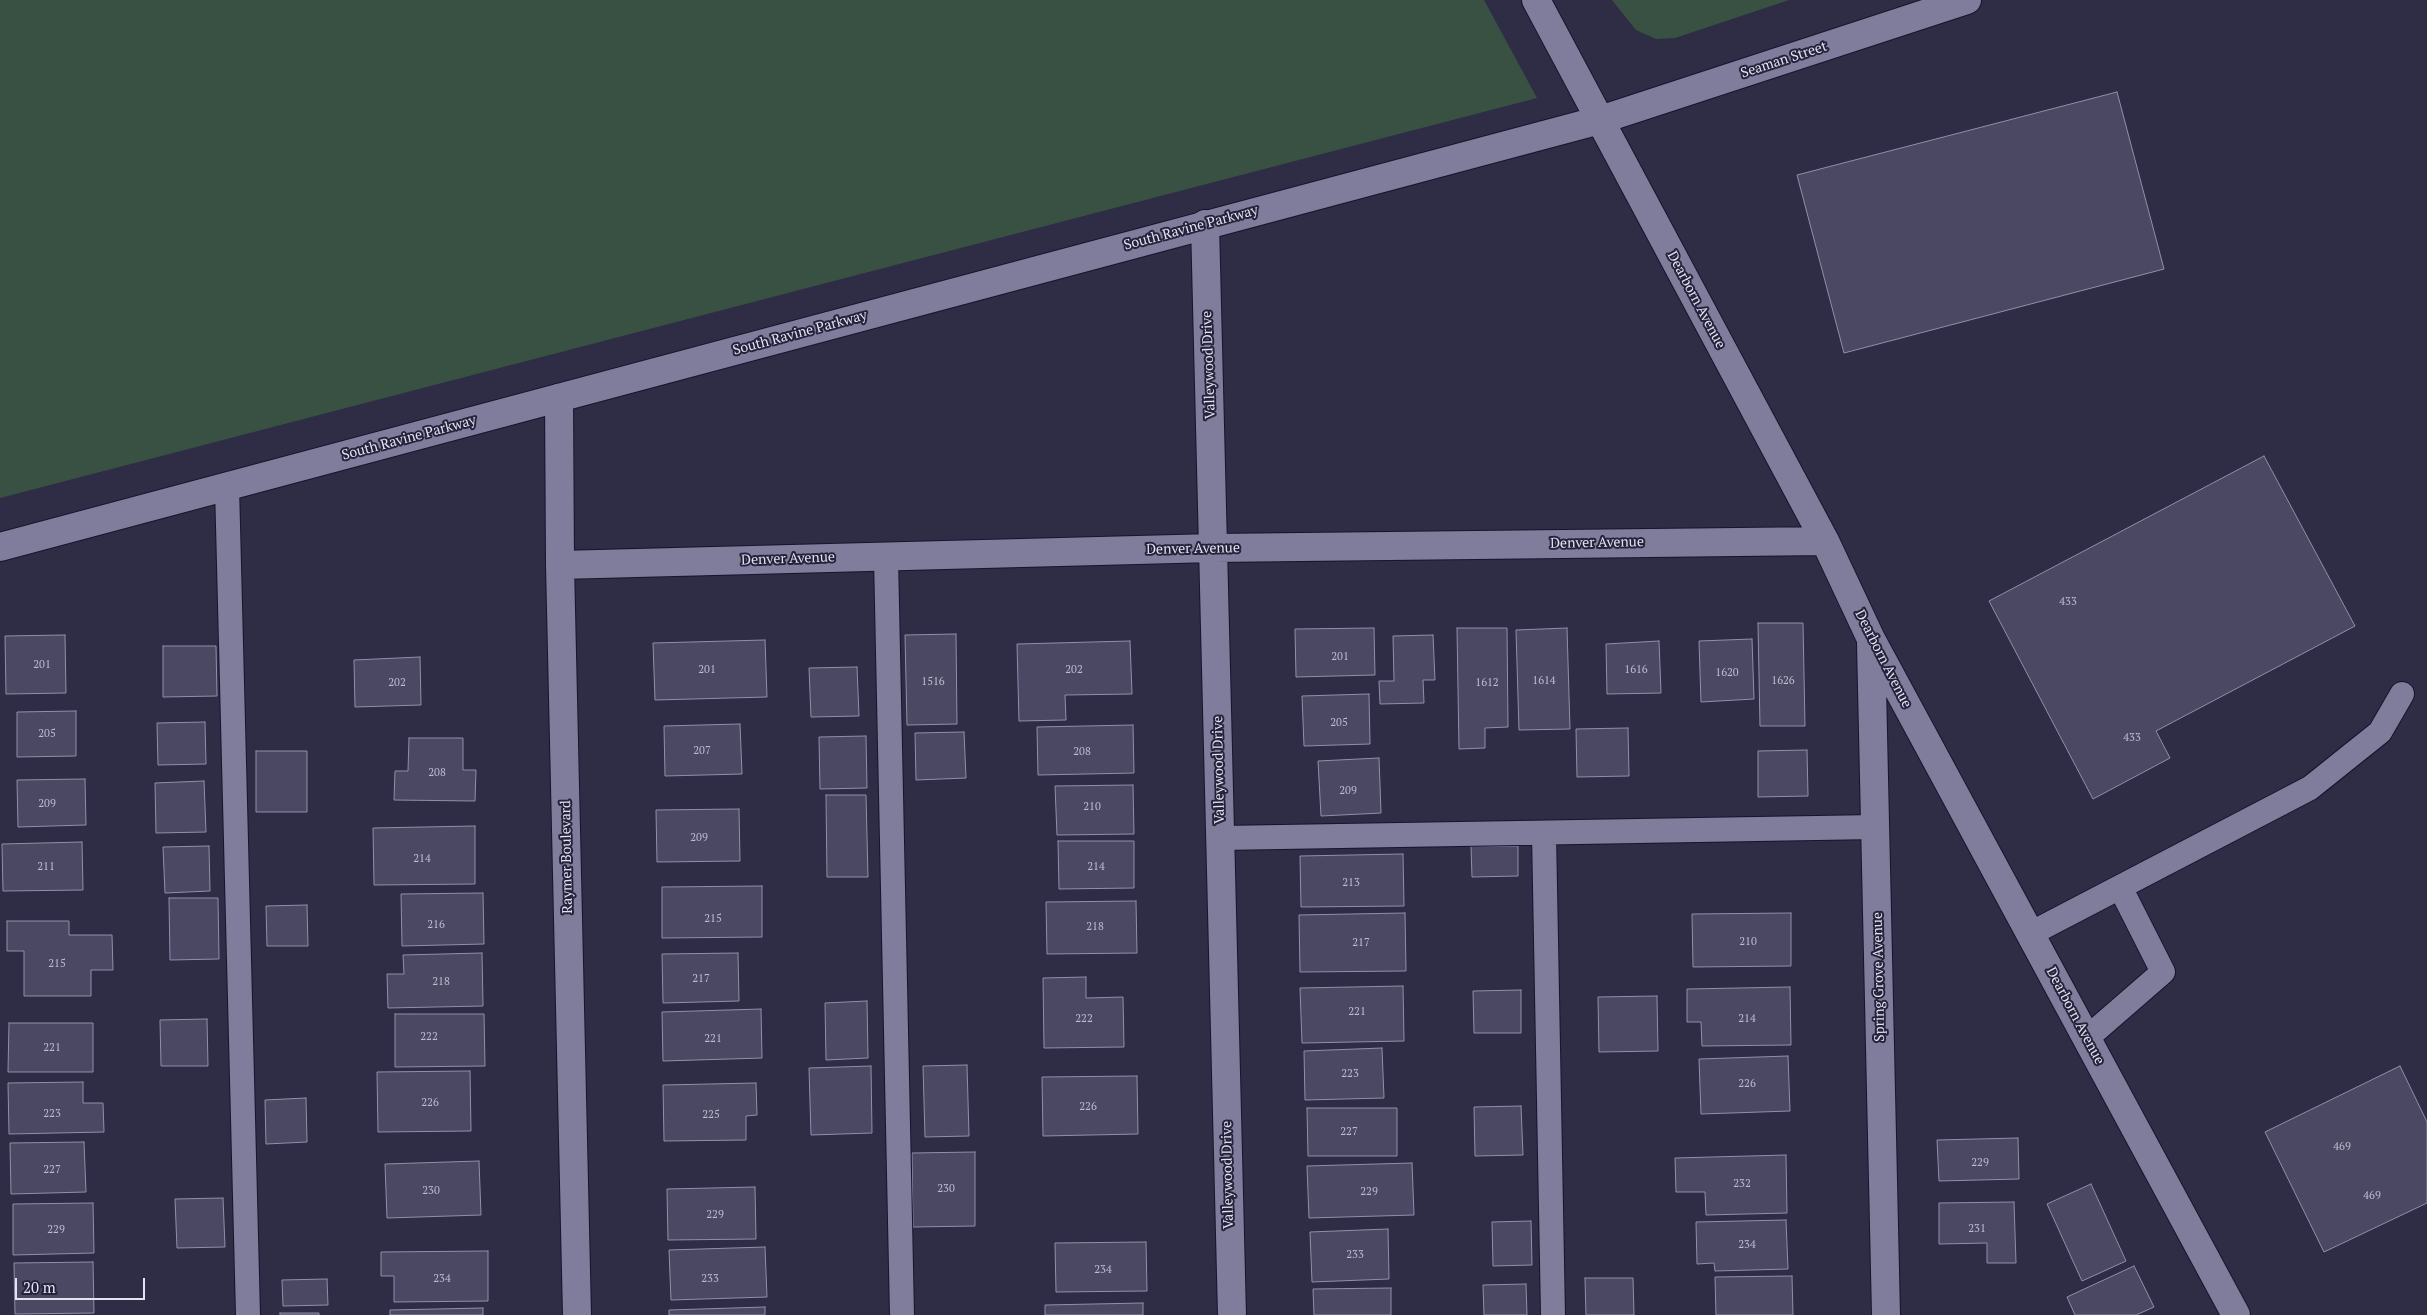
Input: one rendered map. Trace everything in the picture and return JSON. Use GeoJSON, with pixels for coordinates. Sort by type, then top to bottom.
{"type":"FeatureCollection","features":[{"type":"Feature","properties":{"kind":"street","name":"Dearborn Avenue"},"geometry":{"type":"LineString","coordinates":[[1536,0],[1825,541],[1871,638],[2236,1315]]}},
{"type":"Feature","properties":{"kind":"street","name":"Seaman Street"},"geometry":{"type":"LineString","coordinates":[[1600,120],[1968,0]]}},
{"type":"Feature","properties":{"kind":"street","name":"South Ravine Parkway"},"geometry":{"type":"LineString","coordinates":[[0,547],[1600,120]]}},
{"type":"Feature","properties":{"kind":"street","name":"Valleywood Drive"},"geometry":{"type":"LineString","coordinates":[[1205,224],[1232,1315]]}},
{"type":"Feature","properties":{"kind":"street","name":"Raymer Boulevard"},"geometry":{"type":"LineString","coordinates":[[559,398],[560,565],[577,1315]]}},
{"type":"Feature","properties":{"kind":"street","name":"Denver Avenue"},"geometry":{"type":"LineString","coordinates":[[560,565],[1214,548],[1825,541]]}},
{"type":"Feature","properties":{"kind":"street","name":"Spring Grove Avenue"},"geometry":{"type":"LineString","coordinates":[[1871,638],[1886,1315]]}},
{"type":"Feature","properties":{"kind":"lane"},"geometry":{"type":"LineString","coordinates":[[227,486],[248,1315]]}},
{"type":"Feature","properties":{"kind":"lane"},"geometry":{"type":"LineString","coordinates":[[886,557],[902,1315]]}},
{"type":"Feature","properties":{"kind":"lane"},"geometry":{"type":"LineString","coordinates":[[2030,934],[2310,788],[2380,732],[2402,694]]}},
{"type":"Feature","properties":{"kind":"lane"},"geometry":{"type":"LineString","coordinates":[[1221,838],[1876,827]]}},
{"type":"Feature","properties":{"kind":"lane"},"geometry":{"type":"LineString","coordinates":[[1544,833],[1553,1315]]}},
{"type":"Feature","properties":{"kind":"lane"},"geometry":{"type":"LineString","coordinates":[[2087,1038],[2163,972],[2120,887]]}},
{"type":"Feature","properties":{"kind":"green space"},"geometry":{"type":"Polygon","coordinates":[[[0,0],[1484,0],[1537,98],[0,498],[0,0]]]}},
{"type":"Feature","properties":{"kind":"green space"},"geometry":{"type":"Polygon","coordinates":[[[1612,0],[1789,0],[1675,38],[1656,39],[1636,30],[1612,0]]]}},
{"type":"Feature","properties":{"kind":"building"},"geometry":{"type":"Polygon","coordinates":[[[2117,92],[2164,269],[1844,353],[1797,175],[2117,92]]]}},
{"type":"Feature","properties":{"kind":"building"},"geometry":{"type":"Polygon","coordinates":[[[2264,456],[2355,626],[2156,731],[2170,758],[2093,799],[1989,601],[2264,456]]]}},
{"type":"Feature","properties":{"kind":"building"},"geometry":{"type":"Polygon","coordinates":[[[1758,623],[1803,623],[1805,726],[1760,726],[1758,623]]]}},
{"type":"Feature","properties":{"kind":"building"},"geometry":{"type":"Polygon","coordinates":[[[1374,628],[1375,675],[1296,677],[1295,629],[1374,628]]]}},
{"type":"Feature","properties":{"kind":"building"},"geometry":{"type":"Polygon","coordinates":[[[1457,628],[1507,628],[1508,727],[1485,728],[1485,748],[1459,749],[1457,628]]]}},
{"type":"Feature","properties":{"kind":"building"},"geometry":{"type":"Polygon","coordinates":[[[1567,628],[1570,729],[1519,730],[1516,630],[1567,628]]]}},
{"type":"Feature","properties":{"kind":"building"},"geometry":{"type":"Polygon","coordinates":[[[956,634],[957,724],[907,725],[905,635],[956,634]]]}},
{"type":"Feature","properties":{"kind":"building"},"geometry":{"type":"Polygon","coordinates":[[[65,635],[66,693],[6,694],[5,636],[65,635]]]}},
{"type":"Feature","properties":{"kind":"building"},"geometry":{"type":"Polygon","coordinates":[[[1433,635],[1435,680],[1423,680],[1424,703],[1380,704],[1379,681],[1394,681],[1393,636],[1433,635]]]}},
{"type":"Feature","properties":{"kind":"building"},"geometry":{"type":"Polygon","coordinates":[[[1752,639],[1754,699],[1701,702],[1699,641],[1752,639]]]}},
{"type":"Feature","properties":{"kind":"building"},"geometry":{"type":"Polygon","coordinates":[[[765,640],[767,697],[655,700],[653,643],[765,640]]]}},
{"type":"Feature","properties":{"kind":"building"},"geometry":{"type":"Polygon","coordinates":[[[1130,641],[1132,694],[1065,695],[1066,720],[1019,721],[1017,644],[1130,641]]]}},
{"type":"Feature","properties":{"kind":"building"},"geometry":{"type":"Polygon","coordinates":[[[1659,641],[1661,693],[1607,694],[1606,644],[1659,641]]]}},
{"type":"Feature","properties":{"kind":"building"},"geometry":{"type":"Polygon","coordinates":[[[163,646],[216,646],[217,696],[163,697],[163,646]]]}},
{"type":"Feature","properties":{"kind":"building"},"geometry":{"type":"Polygon","coordinates":[[[420,657],[421,705],[355,707],[354,660],[420,657]]]}},
{"type":"Feature","properties":{"kind":"building"},"geometry":{"type":"Polygon","coordinates":[[[857,667],[859,716],[811,717],[809,668],[857,667]]]}},
{"type":"Feature","properties":{"kind":"building"},"geometry":{"type":"Polygon","coordinates":[[[1369,694],[1370,744],[1304,746],[1302,696],[1369,694]]]}},
{"type":"Feature","properties":{"kind":"building"},"geometry":{"type":"Polygon","coordinates":[[[76,711],[76,756],[17,757],[17,712],[76,711]]]}},
{"type":"Feature","properties":{"kind":"building"},"geometry":{"type":"Polygon","coordinates":[[[205,722],[206,764],[158,765],[157,723],[205,722]]]}},
{"type":"Feature","properties":{"kind":"building"},"geometry":{"type":"Polygon","coordinates":[[[740,724],[742,774],[665,776],[664,726],[740,724]]]}},
{"type":"Feature","properties":{"kind":"building"},"geometry":{"type":"Polygon","coordinates":[[[1133,725],[1134,773],[1038,775],[1037,727],[1133,725]]]}},
{"type":"Feature","properties":{"kind":"building"},"geometry":{"type":"Polygon","coordinates":[[[1628,728],[1629,776],[1577,777],[1576,729],[1628,728]]]}},
{"type":"Feature","properties":{"kind":"building"},"geometry":{"type":"Polygon","coordinates":[[[964,732],[966,778],[916,780],[915,733],[964,732]]]}},
{"type":"Feature","properties":{"kind":"building"},"geometry":{"type":"Polygon","coordinates":[[[866,736],[867,788],[820,789],[819,737],[866,736]]]}},
{"type":"Feature","properties":{"kind":"building"},"geometry":{"type":"Polygon","coordinates":[[[409,738],[463,738],[463,770],[476,770],[475,801],[394,800],[395,771],[408,771],[409,738]]]}},
{"type":"Feature","properties":{"kind":"building"},"geometry":{"type":"Polygon","coordinates":[[[1807,750],[1808,796],[1758,797],[1758,751],[1807,750]]]}},
{"type":"Feature","properties":{"kind":"building"},"geometry":{"type":"Polygon","coordinates":[[[256,751],[307,751],[307,812],[256,812],[256,751]]]}},
{"type":"Feature","properties":{"kind":"building"},"geometry":{"type":"Polygon","coordinates":[[[1379,758],[1381,813],[1321,816],[1318,761],[1379,758]]]}},
{"type":"Feature","properties":{"kind":"building"},"geometry":{"type":"Polygon","coordinates":[[[85,779],[86,825],[18,827],[17,780],[85,779]]]}},
{"type":"Feature","properties":{"kind":"building"},"geometry":{"type":"Polygon","coordinates":[[[204,781],[206,832],[156,833],[155,783],[204,781]]]}},
{"type":"Feature","properties":{"kind":"building"},"geometry":{"type":"Polygon","coordinates":[[[1133,785],[1134,834],[1057,835],[1055,786],[1133,785]]]}},
{"type":"Feature","properties":{"kind":"building"},"geometry":{"type":"Polygon","coordinates":[[[826,795],[866,795],[868,877],[827,877],[826,795]]]}},
{"type":"Feature","properties":{"kind":"building"},"geometry":{"type":"Polygon","coordinates":[[[739,809],[740,861],[657,862],[656,810],[739,809]]]}},
{"type":"Feature","properties":{"kind":"building"},"geometry":{"type":"Polygon","coordinates":[[[475,826],[475,884],[374,885],[373,828],[475,826]]]}},
{"type":"Feature","properties":{"kind":"building"},"geometry":{"type":"Polygon","coordinates":[[[1058,841],[1134,841],[1134,888],[1059,889],[1058,841]]]}},
{"type":"Feature","properties":{"kind":"building"},"geometry":{"type":"Polygon","coordinates":[[[82,842],[83,890],[3,891],[2,844],[82,842]]]}},
{"type":"Feature","properties":{"kind":"building"},"geometry":{"type":"Polygon","coordinates":[[[209,846],[210,891],[165,893],[163,847],[209,846]]]}},
{"type":"Feature","properties":{"kind":"building"},"geometry":{"type":"Polygon","coordinates":[[[1471,846],[1518,846],[1518,876],[1472,877],[1471,846]]]}},
{"type":"Feature","properties":{"kind":"building"},"geometry":{"type":"Polygon","coordinates":[[[1403,854],[1404,906],[1301,907],[1300,856],[1403,854]]]}},
{"type":"Feature","properties":{"kind":"building"},"geometry":{"type":"Polygon","coordinates":[[[762,886],[762,937],[662,938],[662,887],[762,886]]]}},
{"type":"Feature","properties":{"kind":"building"},"geometry":{"type":"Polygon","coordinates":[[[483,893],[484,944],[402,946],[401,894],[483,893]]]}},
{"type":"Feature","properties":{"kind":"building"},"geometry":{"type":"Polygon","coordinates":[[[169,898],[218,898],[219,959],[170,960],[169,898]]]}},
{"type":"Feature","properties":{"kind":"building"},"geometry":{"type":"Polygon","coordinates":[[[1136,901],[1137,953],[1047,954],[1046,902],[1136,901]]]}},
{"type":"Feature","properties":{"kind":"building"},"geometry":{"type":"Polygon","coordinates":[[[307,905],[308,946],[267,946],[266,906],[307,905]]]}},
{"type":"Feature","properties":{"kind":"building"},"geometry":{"type":"Polygon","coordinates":[[[1405,913],[1406,971],[1300,972],[1299,915],[1405,913]]]}},
{"type":"Feature","properties":{"kind":"building"},"geometry":{"type":"Polygon","coordinates":[[[1791,913],[1791,966],[1693,967],[1692,914],[1791,913]]]}},
{"type":"Feature","properties":{"kind":"building"},"geometry":{"type":"Polygon","coordinates":[[[7,921],[69,921],[69,935],[112,935],[113,970],[91,970],[91,996],[24,996],[24,951],[7,951],[7,921]]]}},
{"type":"Feature","properties":{"kind":"building"},"geometry":{"type":"Polygon","coordinates":[[[482,953],[483,1006],[388,1008],[387,974],[404,974],[403,955],[482,953]]]}},
{"type":"Feature","properties":{"kind":"building"},"geometry":{"type":"Polygon","coordinates":[[[738,953],[739,1001],[663,1003],[662,954],[738,953]]]}},
{"type":"Feature","properties":{"kind":"building"},"geometry":{"type":"Polygon","coordinates":[[[1086,977],[1086,998],[1123,997],[1124,1047],[1044,1048],[1043,978],[1086,977]]]}},
{"type":"Feature","properties":{"kind":"building"},"geometry":{"type":"Polygon","coordinates":[[[1403,986],[1404,1041],[1302,1043],[1300,988],[1403,986]]]}},
{"type":"Feature","properties":{"kind":"building"},"geometry":{"type":"Polygon","coordinates":[[[1790,987],[1791,1045],[1702,1046],[1701,1022],[1687,1022],[1687,989],[1790,987]]]}},
{"type":"Feature","properties":{"kind":"building"},"geometry":{"type":"Polygon","coordinates":[[[1521,990],[1521,1033],[1474,1033],[1473,991],[1521,990]]]}},
{"type":"Feature","properties":{"kind":"building"},"geometry":{"type":"Polygon","coordinates":[[[1657,996],[1658,1051],[1599,1052],[1598,997],[1657,996]]]}},
{"type":"Feature","properties":{"kind":"building"},"geometry":{"type":"Polygon","coordinates":[[[867,1001],[868,1058],[826,1060],[825,1003],[867,1001]]]}},
{"type":"Feature","properties":{"kind":"building"},"geometry":{"type":"Polygon","coordinates":[[[761,1009],[762,1058],[663,1061],[662,1012],[761,1009]]]}},
{"type":"Feature","properties":{"kind":"building"},"geometry":{"type":"Polygon","coordinates":[[[395,1014],[484,1014],[485,1066],[395,1067],[395,1014]]]}},
{"type":"Feature","properties":{"kind":"building"},"geometry":{"type":"Polygon","coordinates":[[[207,1019],[208,1066],[161,1066],[160,1020],[207,1019]]]}},
{"type":"Feature","properties":{"kind":"building"},"geometry":{"type":"Polygon","coordinates":[[[9,1023],[93,1023],[93,1072],[8,1072],[9,1023]]]}},
{"type":"Feature","properties":{"kind":"building"},"geometry":{"type":"Polygon","coordinates":[[[1382,1048],[1384,1098],[1305,1100],[1304,1051],[1382,1048]]]}},
{"type":"Feature","properties":{"kind":"building"},"geometry":{"type":"Polygon","coordinates":[[[1788,1056],[1790,1111],[1701,1114],[1699,1059],[1788,1056]]]}},
{"type":"Feature","properties":{"kind":"building"},"geometry":{"type":"Polygon","coordinates":[[[967,1065],[969,1136],[925,1137],[923,1066],[967,1065]]]}},
{"type":"Feature","properties":{"kind":"building"},"geometry":{"type":"Polygon","coordinates":[[[871,1066],[872,1133],[811,1135],[809,1068],[871,1066]]]}},
{"type":"Feature","properties":{"kind":"building"},"geometry":{"type":"Polygon","coordinates":[[[2400,1066],[2427,1122],[2427,1203],[2324,1252],[2265,1132],[2400,1066]]]}},
{"type":"Feature","properties":{"kind":"building"},"geometry":{"type":"Polygon","coordinates":[[[470,1071],[471,1131],[378,1132],[377,1072],[470,1071]]]}},
{"type":"Feature","properties":{"kind":"building"},"geometry":{"type":"Polygon","coordinates":[[[1137,1076],[1138,1134],[1043,1136],[1042,1077],[1137,1076]]]}},
{"type":"Feature","properties":{"kind":"building"},"geometry":{"type":"Polygon","coordinates":[[[83,1082],[83,1103],[103,1103],[104,1132],[9,1134],[8,1083],[83,1082]]]}},
{"type":"Feature","properties":{"kind":"building"},"geometry":{"type":"Polygon","coordinates":[[[756,1083],[757,1115],[746,1116],[746,1140],[664,1141],[663,1085],[756,1083]]]}},
{"type":"Feature","properties":{"kind":"building"},"geometry":{"type":"Polygon","coordinates":[[[306,1098],[307,1142],[266,1144],[265,1100],[306,1098]]]}},
{"type":"Feature","properties":{"kind":"building"},"geometry":{"type":"Polygon","coordinates":[[[1521,1106],[1523,1155],[1475,1156],[1474,1107],[1521,1106]]]}},
{"type":"Feature","properties":{"kind":"building"},"geometry":{"type":"Polygon","coordinates":[[[1307,1108],[1397,1108],[1397,1156],[1308,1156],[1307,1108]]]}},
{"type":"Feature","properties":{"kind":"building"},"geometry":{"type":"Polygon","coordinates":[[[2018,1138],[2019,1179],[1939,1181],[1937,1140],[2018,1138]]]}},
{"type":"Feature","properties":{"kind":"building"},"geometry":{"type":"Polygon","coordinates":[[[84,1142],[86,1192],[11,1194],[10,1143],[84,1142]]]}},
{"type":"Feature","properties":{"kind":"building"},"geometry":{"type":"Polygon","coordinates":[[[975,1152],[975,1226],[913,1227],[912,1153],[975,1152]]]}},
{"type":"Feature","properties":{"kind":"building"},"geometry":{"type":"Polygon","coordinates":[[[1786,1155],[1787,1213],[1706,1215],[1705,1192],[1676,1192],[1675,1158],[1786,1155]]]}},
{"type":"Feature","properties":{"kind":"building"},"geometry":{"type":"Polygon","coordinates":[[[479,1161],[481,1215],[387,1218],[385,1164],[479,1161]]]}},
{"type":"Feature","properties":{"kind":"building"},"geometry":{"type":"Polygon","coordinates":[[[1412,1163],[1414,1215],[1309,1218],[1307,1166],[1412,1163]]]}},
{"type":"Feature","properties":{"kind":"building"},"geometry":{"type":"Polygon","coordinates":[[[2091,1184],[2126,1261],[2082,1281],[2047,1204],[2091,1184]]]}},
{"type":"Feature","properties":{"kind":"building"},"geometry":{"type":"Polygon","coordinates":[[[755,1187],[756,1239],[668,1240],[667,1189],[755,1187]]]}},
{"type":"Feature","properties":{"kind":"building"},"geometry":{"type":"Polygon","coordinates":[[[223,1198],[225,1247],[177,1248],[175,1199],[223,1198]]]}},
{"type":"Feature","properties":{"kind":"building"},"geometry":{"type":"Polygon","coordinates":[[[2014,1202],[2016,1263],[1987,1263],[1987,1243],[1939,1244],[1939,1203],[2014,1202]]]}},
{"type":"Feature","properties":{"kind":"building"},"geometry":{"type":"Polygon","coordinates":[[[93,1203],[94,1253],[13,1255],[13,1204],[93,1203]]]}},
{"type":"Feature","properties":{"kind":"building"},"geometry":{"type":"Polygon","coordinates":[[[1786,1220],[1788,1269],[1715,1271],[1714,1263],[1697,1264],[1696,1222],[1786,1220]]]}},
{"type":"Feature","properties":{"kind":"building"},"geometry":{"type":"Polygon","coordinates":[[[1531,1221],[1532,1265],[1493,1266],[1492,1222],[1531,1221]]]}},
{"type":"Feature","properties":{"kind":"building"},"geometry":{"type":"Polygon","coordinates":[[[1388,1229],[1389,1279],[1312,1282],[1310,1232],[1388,1229]]]}},
{"type":"Feature","properties":{"kind":"building"},"geometry":{"type":"Polygon","coordinates":[[[1146,1242],[1147,1291],[1056,1292],[1055,1243],[1146,1242]]]}},
{"type":"Feature","properties":{"kind":"building"},"geometry":{"type":"Polygon","coordinates":[[[765,1247],[767,1297],[671,1300],[669,1250],[765,1247]]]}},
{"type":"Feature","properties":{"kind":"building"},"geometry":{"type":"Polygon","coordinates":[[[488,1251],[488,1301],[394,1302],[394,1276],[381,1276],[381,1252],[488,1251]]]}},
{"type":"Feature","properties":{"kind":"building"},"geometry":{"type":"Polygon","coordinates":[[[93,1262],[94,1313],[15,1314],[14,1263],[93,1262]]]}},
{"type":"Feature","properties":{"kind":"building"},"geometry":{"type":"Polygon","coordinates":[[[2134,1266],[2154,1307],[2136,1315],[2075,1315],[2067,1297],[2134,1266]]]}},
{"type":"Feature","properties":{"kind":"building"},"geometry":{"type":"Polygon","coordinates":[[[1792,1276],[1793,1315],[1716,1315],[1715,1277],[1792,1276]]]}},
{"type":"Feature","properties":{"kind":"building"},"geometry":{"type":"Polygon","coordinates":[[[1585,1278],[1633,1278],[1634,1315],[1586,1315],[1585,1278]]]}},
{"type":"Feature","properties":{"kind":"building"},"geometry":{"type":"Polygon","coordinates":[[[327,1279],[328,1305],[283,1306],[282,1280],[327,1279]]]}},
{"type":"Feature","properties":{"kind":"building"},"geometry":{"type":"Polygon","coordinates":[[[1526,1284],[1527,1315],[1484,1315],[1483,1285],[1526,1284]]]}},
{"type":"Feature","properties":{"kind":"building"},"geometry":{"type":"Polygon","coordinates":[[[1391,1288],[1391,1315],[1314,1315],[1313,1289],[1391,1288]]]}},
{"type":"Feature","properties":{"kind":"building"},"geometry":{"type":"Polygon","coordinates":[[[1143,1303],[1143,1315],[1045,1315],[1045,1305],[1143,1303]]]}},
{"type":"Feature","properties":{"kind":"building"},"geometry":{"type":"Polygon","coordinates":[[[765,1307],[765,1315],[669,1315],[669,1310],[765,1307]]]}},
{"type":"Feature","properties":{"kind":"building"},"geometry":{"type":"Polygon","coordinates":[[[483,1308],[483,1315],[390,1315],[390,1310],[483,1308]]]}},
{"type":"Feature","properties":{"kind":"building"},"geometry":{"type":"Polygon","coordinates":[[[280,1313],[319,1313],[319,1315],[280,1315],[280,1313]]]}}]}
